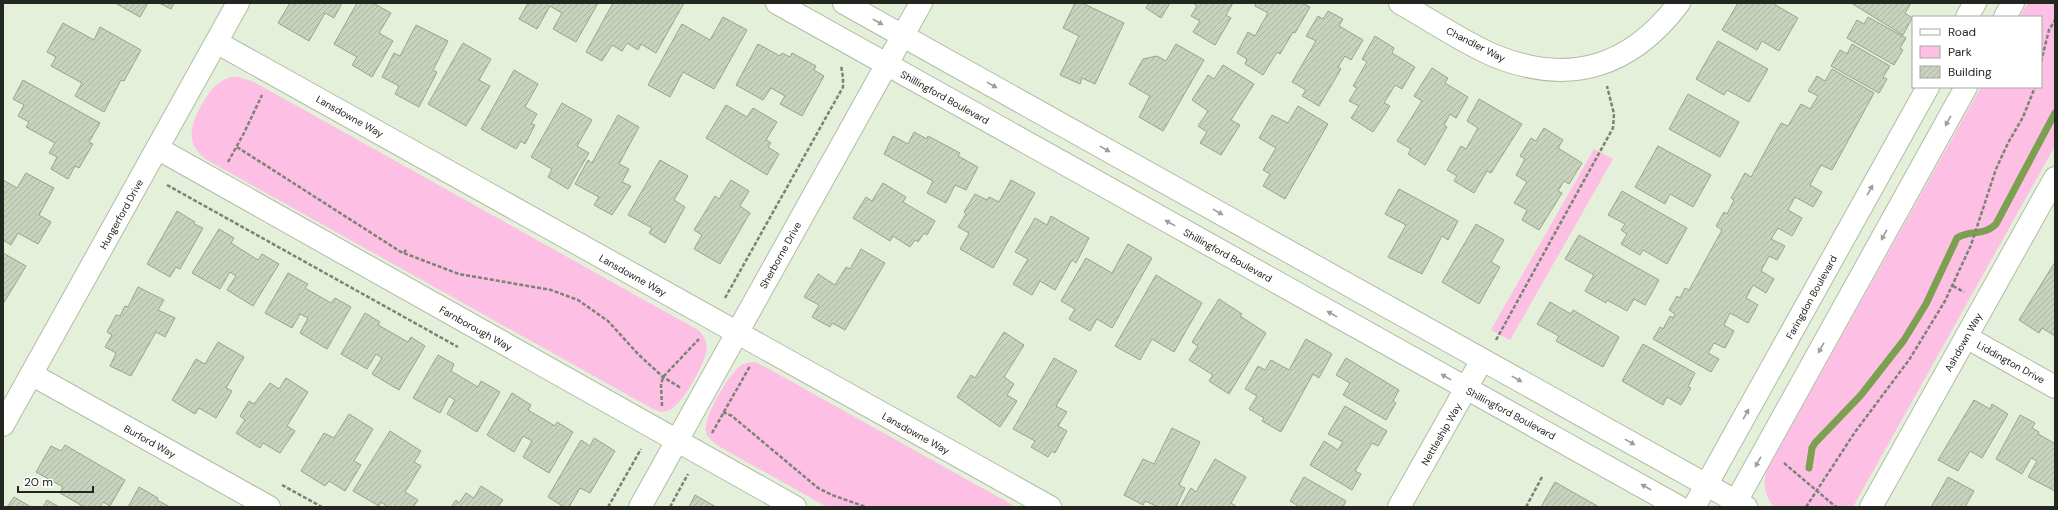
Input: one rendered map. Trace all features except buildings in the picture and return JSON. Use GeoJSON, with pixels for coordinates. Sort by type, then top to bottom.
{"type":"FeatureCollection","features":[{"type":"Feature","properties":{"kind":"street","name":"Hungerford Drive"},"geometry":{"type":"LineString","coordinates":[[3,425],[238,3]]}},
{"type":"Feature","properties":{"kind":"street","name":"Shillingford Boulevard"},"geometry":{"type":"LineString","coordinates":[[777,3],[1679,507]]}},
{"type":"Feature","properties":{"kind":"street"},"geometry":{"type":"LineString","coordinates":[[844,3],[1706,485],[1738,505],[1965,88]]}},
{"type":"Feature","properties":{"kind":"street","name":"Sherborne Drive"},"geometry":{"type":"LineString","coordinates":[[640,507],[920,3]]}},
{"type":"Feature","properties":{"kind":"street","name":"Chandler Way"},"geometry":{"type":"LineString","coordinates":[[1400,3],[1494,55],[1520,64],[1549,71],[1601,64],[1625,53],[1647,38],[1666,21],[1679,3]]}},
{"type":"Feature","properties":{"kind":"street"},"geometry":{"type":"LineString","coordinates":[[1968,16],[1975,3]]}},
{"type":"Feature","properties":{"kind":"street"},"geometry":{"type":"LineString","coordinates":[[2006,16],[2013,3]]}},
{"type":"Feature","properties":{"kind":"street","name":"Lansdowne Way"},"geometry":{"type":"LineString","coordinates":[[216,42],[1050,507]]}},
{"type":"Feature","properties":{"kind":"street","name":"Faringdon Boulevard"},"geometry":{"type":"LineString","coordinates":[[1694,507],[1927,88]]}},
{"type":"Feature","properties":{"kind":"street","name":"Farnborough Way"},"geometry":{"type":"LineString","coordinates":[[157,148],[217,184],[795,507]]}},
{"type":"Feature","properties":{"kind":"street","name":"Ashdown Way"},"geometry":{"type":"LineString","coordinates":[[1871,507],[2055,178]]}},
{"type":"Feature","properties":{"kind":"street","name":"Liddington Drive"},"geometry":{"type":"LineString","coordinates":[[1966,337],[2055,387]]}},
{"type":"Feature","properties":{"kind":"street","name":"Nettleship Way"},"geometry":{"type":"LineString","coordinates":[[1399,507],[1482,360]]}},
{"type":"Feature","properties":{"kind":"street","name":"Burford Way"},"geometry":{"type":"LineString","coordinates":[[31,374],[269,507]]}},
{"type":"Feature","properties":{"kind":"path"},"geometry":{"type":"LineString","coordinates":[[2042,58],[2049,30],[2055,20]]}},
{"type":"Feature","properties":{"kind":"path"},"geometry":{"type":"LineString","coordinates":[[725,298],[843,87],[841,62],[850,44]]}},
{"type":"Feature","properties":{"kind":"path"},"geometry":{"type":"LineString","coordinates":[[1496,340],[1614,128],[1614,114],[1601,64]]}},
{"type":"Feature","properties":{"kind":"path"},"geometry":{"type":"LineString","coordinates":[[208,207],[217,184],[237,147],[272,73]]}},
{"type":"Feature","properties":{"kind":"path"},"geometry":{"type":"LineString","coordinates":[[1806,507],[1855,432],[1890,387],[1918,347],[1953,286],[1979,225],[1996,169],[2008,143],[2023,117],[2035,88]]}},
{"type":"Feature","properties":{"kind":"path"},"geometry":{"type":"LineString","coordinates":[[237,147],[380,240],[404,253],[459,274],[551,290],[578,300],[608,321],[638,354],[663,377],[732,416],[818,488],[832,495],[866,507]]}},
{"type":"Feature","properties":{"kind":"path"},"geometry":{"type":"LineString","coordinates":[[167,185],[462,349]]}},
{"type":"Feature","properties":{"kind":"path"},"geometry":{"type":"LineString","coordinates":[[404,253],[407,248]]}},
{"type":"Feature","properties":{"kind":"path"},"geometry":{"type":"LineString","coordinates":[[423,261],[425,256]]}},
{"type":"Feature","properties":{"kind":"path"},"geometry":{"type":"LineString","coordinates":[[709,437],[760,346]]}},
{"type":"Feature","properties":{"kind":"path"},"geometry":{"type":"LineString","coordinates":[[663,409],[661,385],[663,377],[674,366]]}},
{"type":"Feature","properties":{"kind":"path"},"geometry":{"type":"LineString","coordinates":[[608,507],[641,449],[634,445]]}},
{"type":"Feature","properties":{"kind":"path"},"geometry":{"type":"LineString","coordinates":[[1779,460],[1836,507]]}},
{"type":"Feature","properties":{"kind":"path"},"geometry":{"type":"LineString","coordinates":[[670,507],[688,476]]}},
{"type":"Feature","properties":{"kind":"path"},"geometry":{"type":"LineString","coordinates":[[1526,507],[1542,477]]}},
{"type":"Feature","properties":{"kind":"green space"},"geometry":{"type":"Polygon","coordinates":[[[2028,3],[2055,3],[2055,146],[1853,507],[1774,507],[1766,494],[1765,489],[1767,470],[1980,88],[2042,88],[2042,16],[2021,16],[2028,3]]]}},
{"type":"Feature","properties":{"kind":"green space"},"geometry":{"type":"Polygon","coordinates":[[[238,77],[254,82],[698,330],[705,340],[707,346],[706,352],[692,384],[681,400],[676,406],[666,411],[662,412],[653,409],[207,160],[195,148],[192,135],[194,121],[201,106],[213,88],[225,79],[238,77]]]}},
{"type":"Feature","properties":{"kind":"green space"},"geometry":{"type":"Polygon","coordinates":[[[1594,149],[1613,159],[1510,340],[1491,330],[1594,149]]]}},
{"type":"Feature","properties":{"kind":"green space"},"geometry":{"type":"Polygon","coordinates":[[[755,362],[1016,507],[827,507],[720,447],[708,436],[706,425],[708,417],[728,379],[740,366],[755,362]]]}},
{"type":"Feature","properties":{"kind":"waterway"},"geometry":{"type":"LineString","coordinates":[[1809,468],[1812,448],[1815,443],[1861,395],[1904,340],[1926,304],[1957,238],[1962,235],[1981,232],[1996,224],[2055,113]]}}]}
